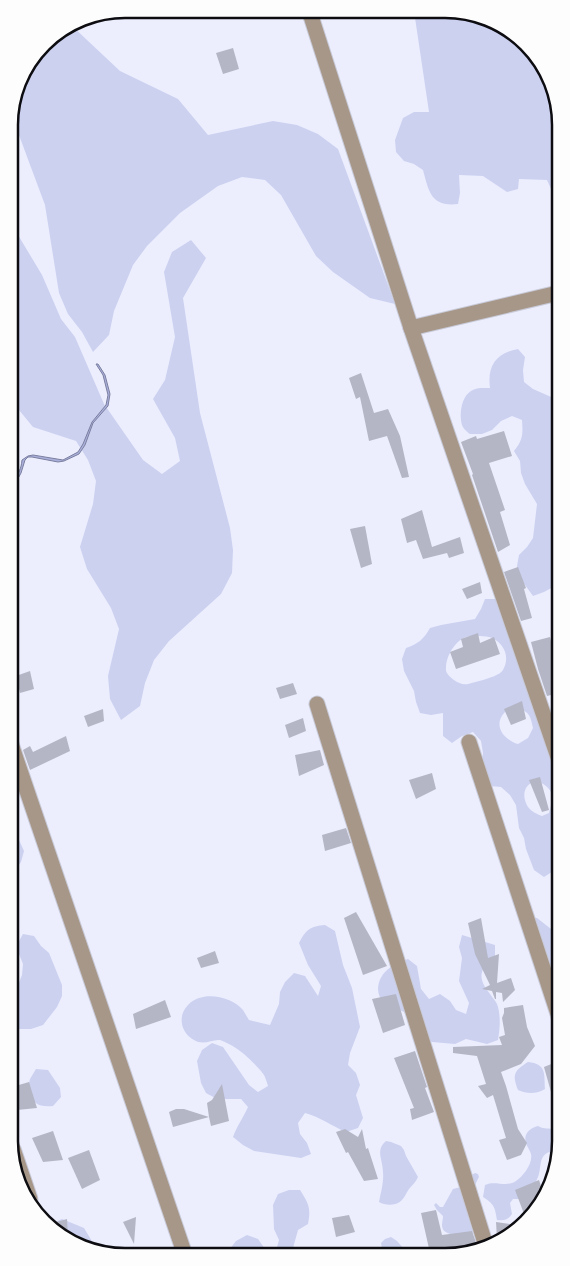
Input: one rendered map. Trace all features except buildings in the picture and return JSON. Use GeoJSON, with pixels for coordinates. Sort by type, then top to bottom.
{"type":"FeatureCollection","features":[{"type":"Feature","properties":{"kind":"street"},"geometry":{"type":"LineString","coordinates":[[312,18],[411,328],[552,740]]}},
{"type":"Feature","properties":{"kind":"street"},"geometry":{"type":"LineString","coordinates":[[411,328],[552,294]]}},
{"type":"Feature","properties":{"kind":"street"},"geometry":{"type":"LineString","coordinates":[[316,704],[484,1241]]}},
{"type":"Feature","properties":{"kind":"street"},"geometry":{"type":"LineString","coordinates":[[469,742],[552,998]]}},
{"type":"Feature","properties":{"kind":"street"},"geometry":{"type":"LineString","coordinates":[[18,765],[183,1248]]}},
{"type":"Feature","properties":{"kind":"shaded area"},"geometry":{"type":"Polygon","coordinates":[[[415,18],[466,20],[480,23],[505,36],[530,59],[538,71],[549,97],[552,111],[552,191],[547,180],[519,179],[518,189],[507,192],[483,176],[459,175],[460,193],[458,204],[442,203],[437,200],[427,185],[423,170],[414,164],[404,161],[396,152],[395,140],[403,118],[414,112],[429,112],[415,18]]]}},
{"type":"Feature","properties":{"kind":"shaded area"},"geometry":{"type":"Polygon","coordinates":[[[76,30],[120,71],[178,99],[208,135],[273,121],[297,125],[318,134],[338,149],[395,304],[370,298],[333,272],[316,256],[281,195],[265,180],[242,177],[218,186],[180,213],[147,246],[133,265],[114,311],[109,335],[93,352],[82,332],[68,314],[59,293],[45,205],[18,132],[18,111],[26,84],[40,59],[54,44],[76,30]]]}},
{"type":"Feature","properties":{"kind":"shaded area"},"geometry":{"type":"Polygon","coordinates":[[[18,235],[42,275],[61,319],[75,337],[104,404],[143,460],[162,474],[180,461],[175,438],[153,399],[165,380],[175,337],[164,272],[172,252],[191,240],[206,258],[183,298],[200,413],[230,528],[233,550],[232,573],[221,594],[169,641],[154,660],[145,683],[140,706],[121,720],[110,699],[108,676],[119,629],[111,608],[87,569],[80,547],[93,504],[96,481],[88,460],[76,441],[33,427],[18,409],[18,235]]]}},
{"type":"Feature","properties":{"kind":"shaded area"},"geometry":{"type":"Polygon","coordinates":[[[518,349],[525,357],[524,382],[533,389],[552,397],[552,588],[533,596],[520,578],[517,566],[519,555],[533,538],[537,504],[525,484],[521,473],[520,461],[514,451],[522,437],[522,420],[512,416],[501,421],[492,430],[482,434],[470,434],[465,430],[461,421],[465,397],[476,389],[490,388],[489,380],[492,367],[499,357],[518,349]]]}},
{"type":"Feature","properties":{"kind":"shaded area"},"geometry":{"type":"Polygon","coordinates":[[[96,364],[98,364],[105,375],[110,394],[108,406],[93,423],[85,445],[79,454],[58,462],[28,457],[18,478],[22,460],[28,456],[33,455],[63,460],[78,452],[92,422],[106,405],[108,395],[103,375],[96,364]]]}},
{"type":"Feature","properties":{"kind":"shaded area"},"geometry":{"type":"Polygon","coordinates":[[[485,599],[496,599],[544,728],[547,751],[552,759],[552,797],[550,790],[537,781],[529,784],[524,794],[528,807],[542,816],[549,813],[552,802],[552,872],[544,877],[534,870],[519,828],[516,805],[510,795],[501,787],[490,786],[482,764],[481,741],[473,732],[462,736],[452,743],[443,736],[443,713],[431,715],[420,713],[414,691],[404,671],[402,659],[406,648],[420,641],[430,628],[475,619],[485,599]],[[484,636],[466,637],[458,642],[452,650],[446,663],[446,670],[454,680],[461,684],[468,684],[502,672],[506,654],[502,646],[494,639],[484,636]],[[517,707],[505,712],[501,717],[500,727],[504,736],[518,744],[528,738],[533,728],[529,715],[517,707]]]}},
{"type":"Feature","properties":{"kind":"shaded area"},"geometry":{"type":"Polygon","coordinates":[[[18,839],[24,851],[18,866],[18,839]]]}},
{"type":"Feature","properties":{"kind":"shaded area"},"geometry":{"type":"Polygon","coordinates":[[[531,917],[537,918],[552,930],[552,995],[531,917]]]}},
{"type":"Feature","properties":{"kind":"shaded area"},"geometry":{"type":"Polygon","coordinates":[[[325,925],[335,931],[343,965],[352,988],[360,1027],[350,1053],[348,1065],[356,1073],[360,1085],[356,1095],[363,1118],[358,1128],[346,1132],[305,1113],[298,1123],[300,1134],[307,1143],[311,1154],[301,1158],[254,1151],[233,1137],[248,1107],[241,1099],[217,1099],[206,1093],[201,1083],[197,1061],[202,1050],[212,1043],[223,1047],[249,1085],[258,1092],[268,1086],[264,1075],[245,1055],[227,1043],[220,1040],[198,1042],[194,1040],[183,1029],[182,1014],[188,1005],[201,997],[224,998],[238,1005],[249,1020],[270,1025],[279,1004],[280,992],[285,982],[294,973],[305,976],[318,996],[321,986],[308,965],[299,943],[309,929],[325,925]]]}},
{"type":"Feature","properties":{"kind":"shaded area"},"geometry":{"type":"Polygon","coordinates":[[[23,934],[34,936],[49,953],[62,985],[62,996],[57,1007],[43,1025],[31,1029],[19,1029],[18,1025],[18,985],[22,975],[23,964],[19,954],[18,943],[23,934]]]}},
{"type":"Feature","properties":{"kind":"shaded area"},"geometry":{"type":"Polygon","coordinates":[[[462,935],[495,945],[495,956],[483,970],[482,978],[483,983],[497,1004],[500,1017],[499,1031],[498,1040],[487,1044],[466,1039],[455,1044],[432,1042],[422,1036],[412,1016],[382,1001],[378,992],[379,983],[384,973],[397,963],[408,959],[417,966],[421,989],[429,999],[440,994],[450,1001],[456,1010],[466,1014],[469,1003],[459,981],[462,958],[459,947],[462,935]]]}},
{"type":"Feature","properties":{"kind":"shaded area"},"geometry":{"type":"Polygon","coordinates":[[[528,1062],[539,1065],[543,1071],[545,1089],[539,1092],[532,1093],[518,1090],[515,1080],[516,1073],[528,1062]]]}},
{"type":"Feature","properties":{"kind":"shaded area"},"geometry":{"type":"Polygon","coordinates":[[[36,1069],[48,1070],[60,1088],[61,1097],[53,1106],[37,1104],[27,1091],[30,1079],[36,1069]]]}},
{"type":"Feature","properties":{"kind":"shaded area"},"geometry":{"type":"Polygon","coordinates":[[[538,1126],[552,1129],[551,1154],[549,1152],[543,1157],[537,1180],[524,1199],[513,1199],[510,1203],[512,1214],[509,1218],[497,1220],[493,1206],[483,1197],[485,1185],[512,1183],[522,1176],[529,1166],[531,1158],[525,1137],[532,1128],[538,1126]]]}},
{"type":"Feature","properties":{"kind":"shaded area"},"geometry":{"type":"Polygon","coordinates":[[[386,1141],[401,1146],[418,1177],[402,1200],[391,1205],[379,1202],[383,1175],[380,1152],[386,1141]]]}},
{"type":"Feature","properties":{"kind":"shaded area"},"geometry":{"type":"Polygon","coordinates":[[[475,1173],[479,1177],[467,1208],[473,1232],[472,1234],[449,1234],[443,1229],[443,1216],[434,1205],[436,1203],[443,1207],[453,1189],[461,1187],[475,1173]]]}},
{"type":"Feature","properties":{"kind":"shaded area"},"geometry":{"type":"Polygon","coordinates":[[[289,1190],[300,1190],[309,1210],[308,1224],[298,1230],[293,1248],[277,1248],[279,1240],[274,1229],[273,1205],[278,1194],[289,1190]]]}},
{"type":"Feature","properties":{"kind":"shaded area"},"geometry":{"type":"Polygon","coordinates":[[[62,1219],[84,1228],[93,1244],[77,1237],[54,1222],[62,1219]]]}},
{"type":"Feature","properties":{"kind":"shaded area"},"geometry":{"type":"Polygon","coordinates":[[[247,1235],[258,1239],[264,1248],[231,1248],[236,1241],[247,1235]]]}},
{"type":"Feature","properties":{"kind":"shaded area"},"geometry":{"type":"Polygon","coordinates":[[[391,1237],[403,1248],[382,1248],[381,1243],[391,1237]]]}}]}
